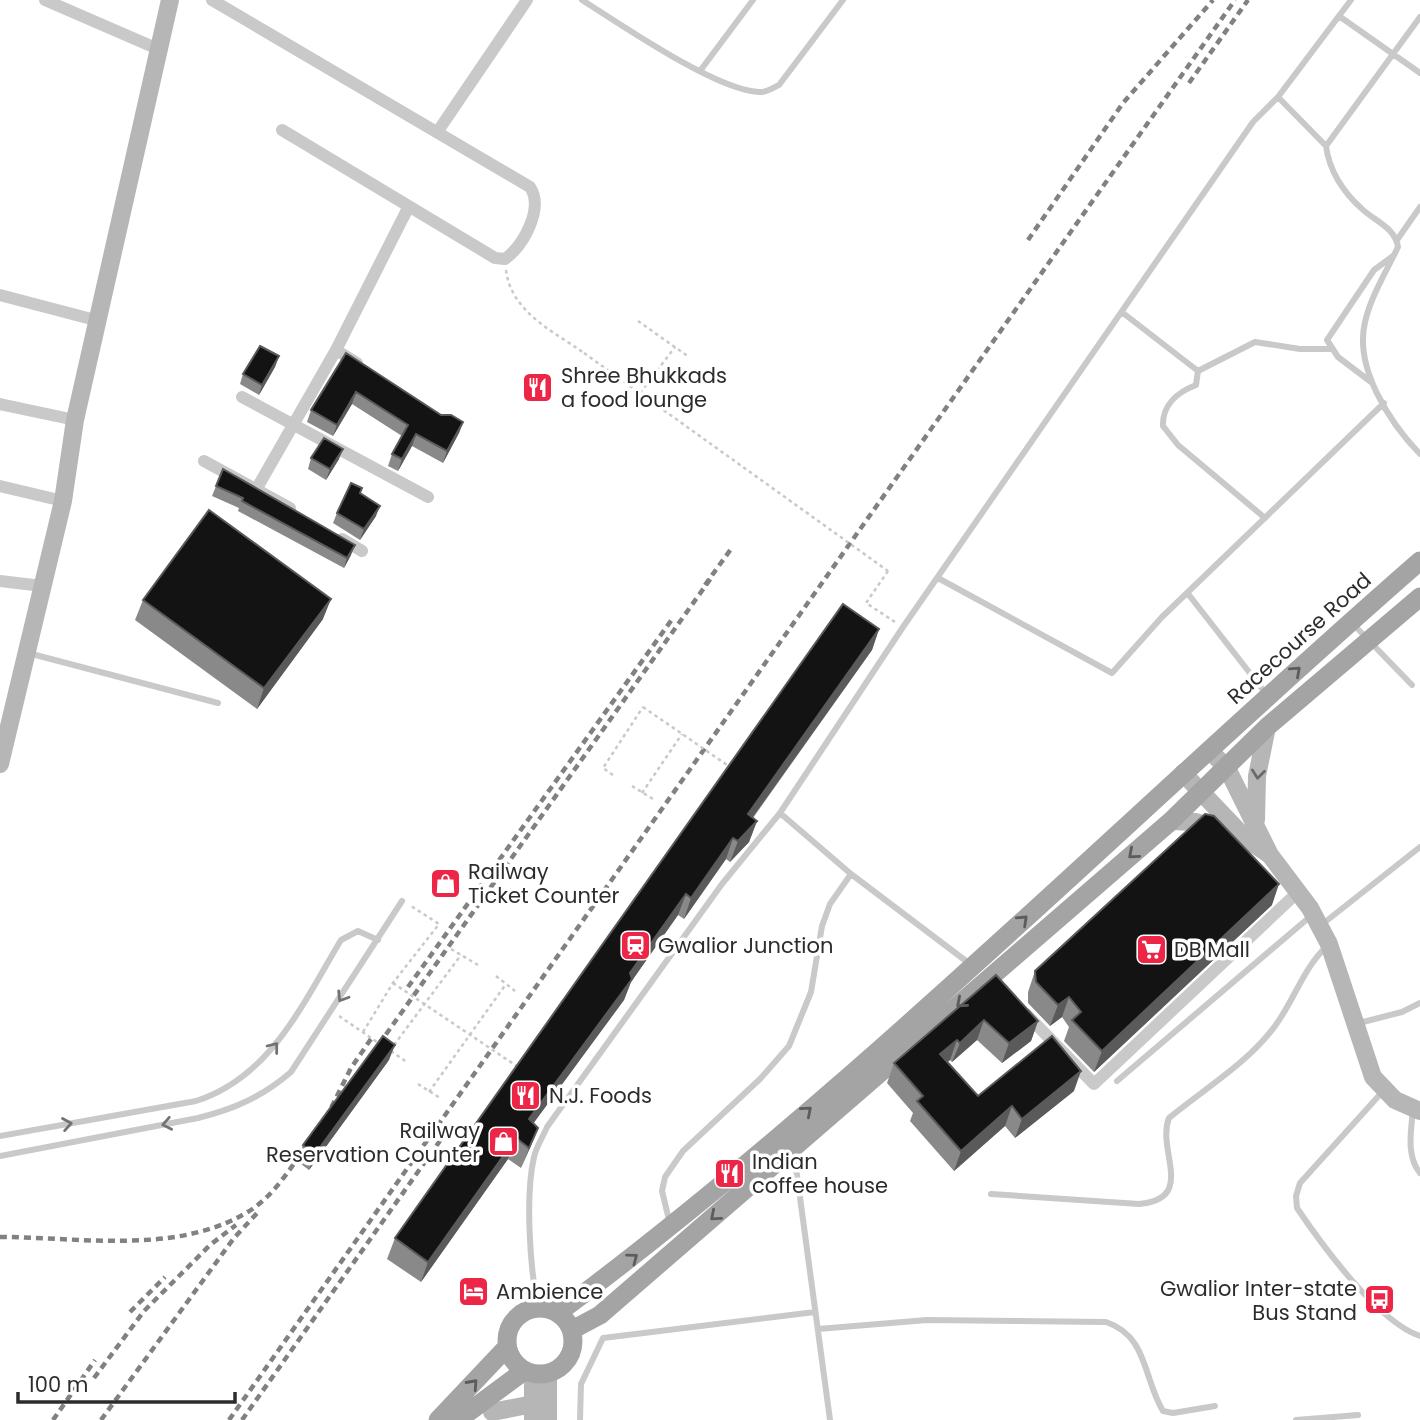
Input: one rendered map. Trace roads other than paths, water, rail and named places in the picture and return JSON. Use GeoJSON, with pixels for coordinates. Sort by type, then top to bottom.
{"type":"FeatureCollection","features":[{"type":"Feature","properties":{"kind":"main road"},"geometry":{"type":"LineString","coordinates":[[0,764],[63,501],[75,420],[170,0]]}},
{"type":"Feature","properties":{"kind":"main road","name":"Racecourse Road"},"geometry":{"type":"LineString","coordinates":[[558,1313],[672,1228],[973,967],[1183,773],[1420,561]]}},
{"type":"Feature","properties":{"kind":"main road"},"geometry":{"type":"LineString","coordinates":[[572,1330],[600,1315],[794,1148],[996,982],[1171,821],[1267,727],[1420,597]]}},
{"type":"Feature","properties":{"kind":"main road"},"geometry":{"type":"LineString","coordinates":[[1250,830],[1267,727]]}},
{"type":"Feature","properties":{"kind":"main road"},"geometry":{"type":"LineString","coordinates":[[1209,750],[1227,768],[1250,830]]}},
{"type":"Feature","properties":{"kind":"main road"},"geometry":{"type":"LineString","coordinates":[[1183,773],[1250,830],[1298,892],[1329,944],[1343,978],[1354,1024],[1373,1077],[1384,1090],[1416,1109]]}},
{"type":"Feature","properties":{"kind":"main road"},"geometry":{"type":"LineString","coordinates":[[1171,821],[1250,830]]}},
{"type":"Feature","properties":{"kind":"main road"},"geometry":{"type":"LineString","coordinates":[[458,1420],[499,1389],[535,1373],[566,1362],[574,1341],[572,1330],[558,1313],[538,1308],[517,1317],[507,1336],[507,1347],[514,1361],[535,1373],[548,1420]]}},
{"type":"Feature","properties":{"kind":"main road"},"geometry":{"type":"LineString","coordinates":[[438,1420],[507,1347]]}},
{"type":"Feature","properties":{"kind":"main road"},"geometry":{"type":"LineString","coordinates":[[499,1389],[488,1416],[533,1412],[535,1373]]}},
{"type":"Feature","properties":{"kind":"street"},"geometry":{"type":"LineString","coordinates":[[45,0],[158,49]]}},
{"type":"Feature","properties":{"kind":"street"},"geometry":{"type":"LineString","coordinates":[[212,0],[439,131],[530,187],[537,198],[530,221],[513,253],[505,259],[495,258],[282,131]]}},
{"type":"Feature","properties":{"kind":"street"},"geometry":{"type":"LineString","coordinates":[[439,131],[527,0]]}},
{"type":"Feature","properties":{"kind":"street"},"geometry":{"type":"LineString","coordinates":[[257,488],[336,350],[409,206]]}},
{"type":"Feature","properties":{"kind":"street"},"geometry":{"type":"LineString","coordinates":[[0,295],[99,321]]}},
{"type":"Feature","properties":{"kind":"street"},"geometry":{"type":"LineString","coordinates":[[336,350],[368,370]]}},
{"type":"Feature","properties":{"kind":"street"},"geometry":{"type":"LineString","coordinates":[[242,397],[428,497]]}},
{"type":"Feature","properties":{"kind":"street"},"geometry":{"type":"LineString","coordinates":[[0,404],[75,420]]}},
{"type":"Feature","properties":{"kind":"street"},"geometry":{"type":"LineString","coordinates":[[204,461],[304,516]]}},
{"type":"Feature","properties":{"kind":"street"},"geometry":{"type":"LineString","coordinates":[[0,486],[63,501]]}},
{"type":"Feature","properties":{"kind":"street"},"geometry":{"type":"LineString","coordinates":[[327,530],[362,551]]}},
{"type":"Feature","properties":{"kind":"street"},"geometry":{"type":"LineString","coordinates":[[0,581],[42,586]]}},
{"type":"Feature","properties":{"kind":"street"},"geometry":{"type":"LineString","coordinates":[[1019,1006],[1094,1084],[1298,892]]}},
{"type":"Feature","properties":{"kind":"lane"},"geometry":{"type":"LineString","coordinates":[[582,0],[700,71],[749,91],[763,93],[779,85],[843,0]]}},
{"type":"Feature","properties":{"kind":"lane"},"geometry":{"type":"LineString","coordinates":[[700,71],[753,0]]}},
{"type":"Feature","properties":{"kind":"lane"},"geometry":{"type":"LineString","coordinates":[[538,1308],[531,1250],[534,1155],[547,1128],[585,1070],[722,884],[780,813],[903,627],[1253,122],[1278,97],[1351,0]]}},
{"type":"Feature","properties":{"kind":"lane"},"geometry":{"type":"LineString","coordinates":[[1339,16],[1420,73]]}},
{"type":"Feature","properties":{"kind":"lane"},"geometry":{"type":"LineString","coordinates":[[1326,146],[1420,17]]}},
{"type":"Feature","properties":{"kind":"lane"},"geometry":{"type":"LineString","coordinates":[[1278,97],[1326,146],[1328,157],[1342,186],[1360,208],[1392,232],[1397,240]]}},
{"type":"Feature","properties":{"kind":"lane"},"geometry":{"type":"LineString","coordinates":[[1371,382],[1363,345],[1364,325],[1374,296],[1394,255],[1397,240],[1420,207]]}},
{"type":"Feature","properties":{"kind":"lane"},"geometry":{"type":"LineString","coordinates":[[1394,255],[1374,270],[1328,334],[1331,349],[1371,382],[1408,441],[1420,454]]}},
{"type":"Feature","properties":{"kind":"lane"},"geometry":{"type":"LineString","coordinates":[[1123,313],[1198,371]]}},
{"type":"Feature","properties":{"kind":"lane"},"geometry":{"type":"LineString","coordinates":[[1198,371],[1255,342],[1300,349],[1331,349]]}},
{"type":"Feature","properties":{"kind":"lane"},"geometry":{"type":"LineString","coordinates":[[1198,371],[1196,385],[1180,391],[1170,403],[1165,411],[1163,426],[1178,445],[1265,518]]}},
{"type":"Feature","properties":{"kind":"lane"},"geometry":{"type":"LineString","coordinates":[[938,578],[1112,673],[1162,617],[1189,595],[1384,403]]}},
{"type":"Feature","properties":{"kind":"lane"},"geometry":{"type":"LineString","coordinates":[[1189,595],[1268,697]]}},
{"type":"Feature","properties":{"kind":"lane"},"geometry":{"type":"LineString","coordinates":[[1350,622],[1412,685]]}},
{"type":"Feature","properties":{"kind":"lane"},"geometry":{"type":"LineString","coordinates":[[26,652],[218,703]]}},
{"type":"Feature","properties":{"kind":"lane"},"geometry":{"type":"LineString","coordinates":[[780,813],[851,874],[973,967]]}},
{"type":"Feature","properties":{"kind":"lane"},"geometry":{"type":"LineString","coordinates":[[1116,1081],[1316,920],[1420,847]]}},
{"type":"Feature","properties":{"kind":"lane"},"geometry":{"type":"LineString","coordinates":[[672,1228],[664,1207],[662,1191],[665,1177],[683,1151],[760,1079],[789,1046],[811,992],[822,926],[830,904],[851,874]]}},
{"type":"Feature","properties":{"kind":"lane"},"geometry":{"type":"LineString","coordinates":[[0,1156],[198,1118],[250,1101],[269,1091],[291,1072],[333,1012],[402,901]]}},
{"type":"Feature","properties":{"kind":"lane"},"geometry":{"type":"LineString","coordinates":[[0,1136],[197,1101],[218,1094],[248,1074],[273,1048],[341,940],[358,931],[378,940]]}},
{"type":"Feature","properties":{"kind":"lane"},"geometry":{"type":"LineString","coordinates":[[990,1194],[1139,1204],[1154,1203],[1165,1195],[1171,1182],[1172,1166],[1164,1129],[1169,1118],[1256,1048],[1292,1000],[1310,962],[1329,944]]}},
{"type":"Feature","properties":{"kind":"lane"},"geometry":{"type":"LineString","coordinates":[[1354,1024],[1402,1012],[1420,1003]]}},
{"type":"Feature","properties":{"kind":"lane"},"geometry":{"type":"LineString","coordinates":[[1384,1090],[1300,1183],[1296,1196],[1297,1208],[1359,1287],[1403,1328],[1420,1336]]}},
{"type":"Feature","properties":{"kind":"lane"},"geometry":{"type":"LineString","coordinates":[[1416,1109],[1410,1143],[1413,1165],[1420,1173]]}},
{"type":"Feature","properties":{"kind":"lane"},"geometry":{"type":"LineString","coordinates":[[794,1148],[830,1420]]}},
{"type":"Feature","properties":{"kind":"lane"},"geometry":{"type":"LineString","coordinates":[[580,1420],[581,1384],[603,1338],[815,1312]]}},
{"type":"Feature","properties":{"kind":"lane"},"geometry":{"type":"LineString","coordinates":[[818,1329],[927,1320],[1106,1322],[1126,1331],[1138,1347],[1163,1411],[1173,1413],[1215,1406]]}},
{"type":"Feature","properties":{"kind":"lane"},"geometry":{"type":"LineString","coordinates":[[1296,1420],[1358,1415]]}},
{"type":"Feature","properties":{"kind":"railway"},"geometry":{"type":"LineString","coordinates":[[1028,240],[1123,103],[1213,0]]}},
{"type":"Feature","properties":{"kind":"railway"},"geometry":{"type":"LineString","coordinates":[[229,1420],[1235,0]]}},
{"type":"Feature","properties":{"kind":"railway"},"geometry":{"type":"LineString","coordinates":[[1189,83],[1248,0]]}},
{"type":"Feature","properties":{"kind":"railway"},"geometry":{"type":"LineString","coordinates":[[705,585],[731,549]]}},
{"type":"Feature","properties":{"kind":"railway"},"geometry":{"type":"LineString","coordinates":[[372,1054],[711,578]]}},
{"type":"Feature","properties":{"kind":"railway"},"geometry":{"type":"LineString","coordinates":[[408,987],[673,618]]}},
{"type":"Feature","properties":{"kind":"railway"},"geometry":{"type":"LineString","coordinates":[[326,1118],[351,1068],[373,1036]]}},
{"type":"Feature","properties":{"kind":"railway"},"geometry":{"type":"LineString","coordinates":[[242,1420],[449,1128]]}},
{"type":"Feature","properties":{"kind":"railway"},"geometry":{"type":"LineString","coordinates":[[0,1237],[126,1241],[158,1239],[218,1226],[246,1213],[265,1199],[309,1142]]}},
{"type":"Feature","properties":{"kind":"railway"},"geometry":{"type":"LineString","coordinates":[[101,1420],[234,1238],[259,1211]]}},
{"type":"Feature","properties":{"kind":"railway"},"geometry":{"type":"LineString","coordinates":[[94,1378],[144,1311],[210,1245],[236,1225]]}},
{"type":"Feature","properties":{"kind":"railway"},"geometry":{"type":"LineString","coordinates":[[130,1312],[165,1277]]}},
{"type":"Feature","properties":{"kind":"railway"},"geometry":{"type":"LineString","coordinates":[[53,1420],[95,1360]]}},
{"type":"Feature","properties":{"kind":"place","name":"Shree Bhukkads a food lounge"},"geometry":{"type":"Point","coordinates":[538,387]}},
{"type":"Feature","properties":{"kind":"place","name":"Railway Ticket Counter"},"geometry":{"type":"Point","coordinates":[445,883]}},
{"type":"Feature","properties":{"kind":"place","name":"Gwalior Junction"},"geometry":{"type":"Point","coordinates":[635,945]}},
{"type":"Feature","properties":{"kind":"place","name":"DB Mall"},"geometry":{"type":"Point","coordinates":[1151,949]}},
{"type":"Feature","properties":{"kind":"place","name":"N.J. Foods"},"geometry":{"type":"Point","coordinates":[526,1095]}},
{"type":"Feature","properties":{"kind":"place","name":"Railway Reservation Counter"},"geometry":{"type":"Point","coordinates":[503,1142]}},
{"type":"Feature","properties":{"kind":"place","name":"Indian coffee house"},"geometry":{"type":"Point","coordinates":[729,1173]}},
{"type":"Feature","properties":{"kind":"place","name":"Ambience"},"geometry":{"type":"Point","coordinates":[473,1291]}},
{"type":"Feature","properties":{"kind":"place","name":"Gwalior Inter-state Bus Stand"},"geometry":{"type":"Point","coordinates":[1380,1300]}}]}
